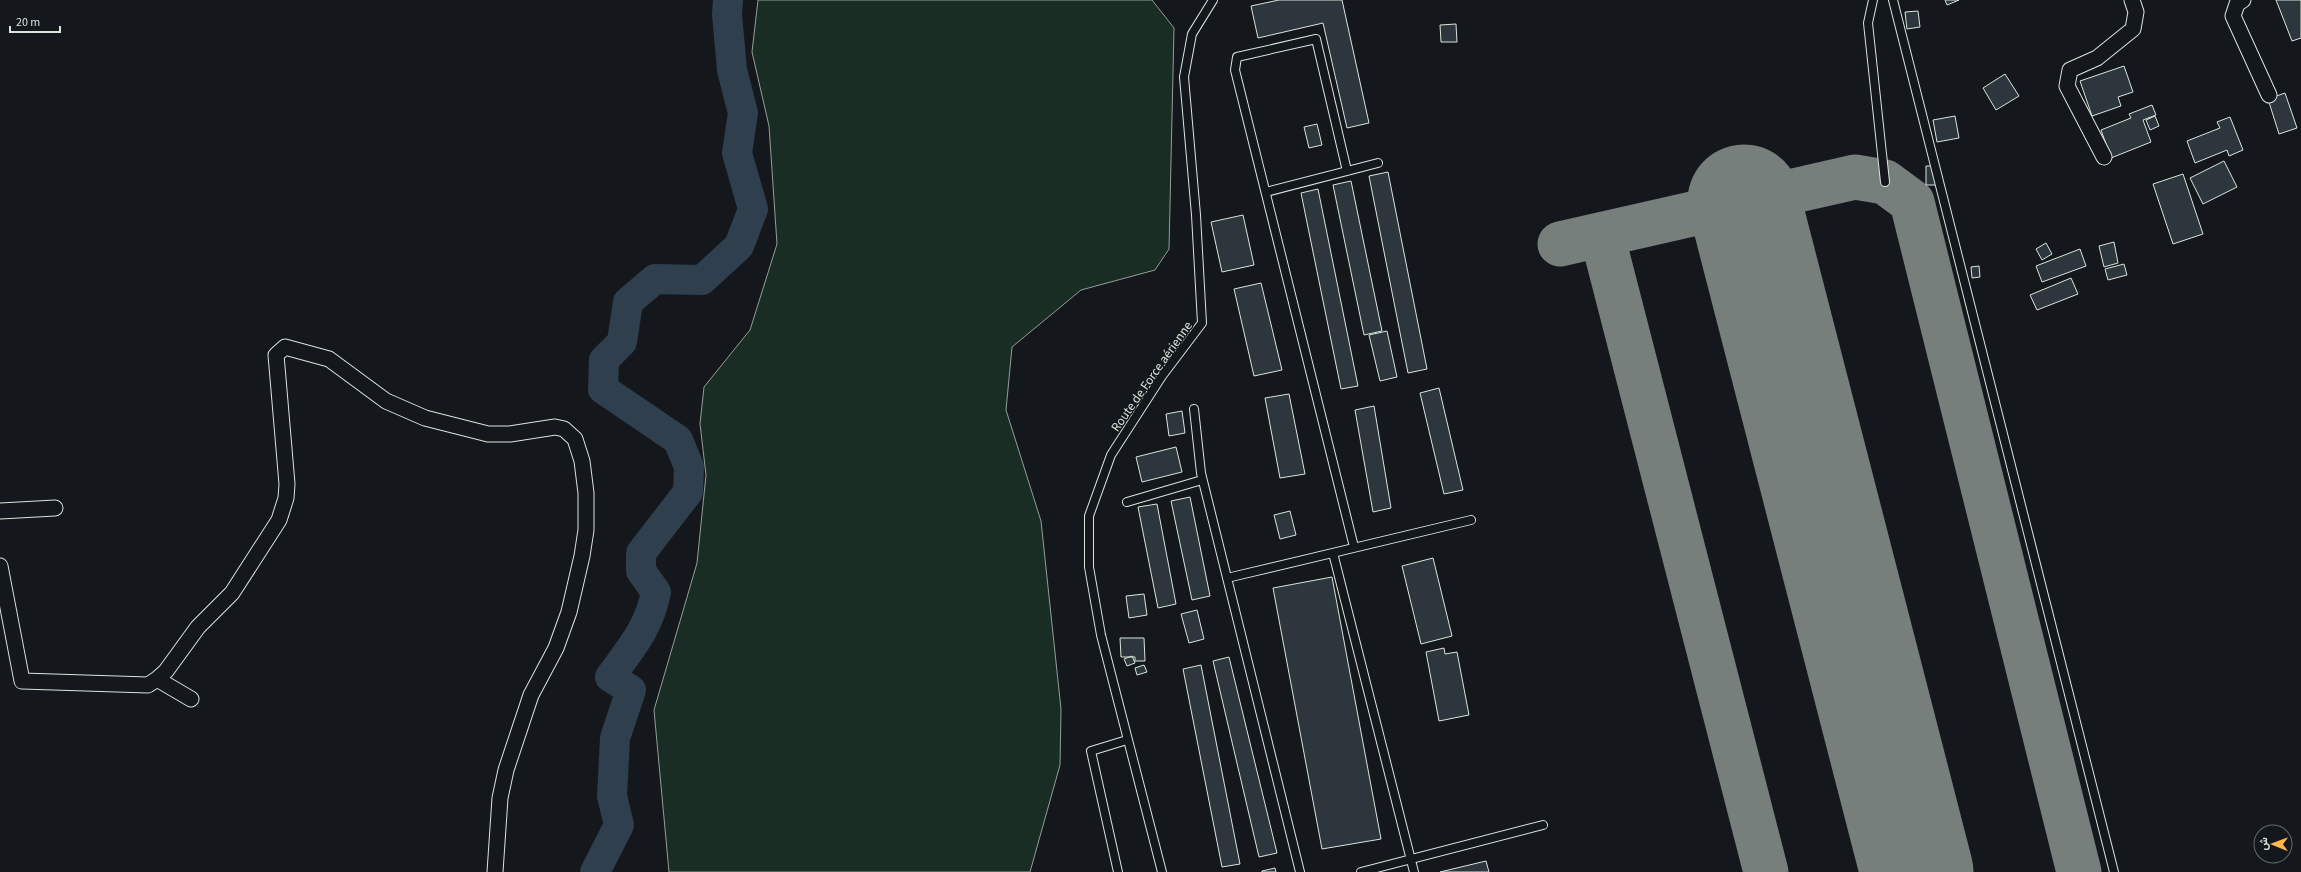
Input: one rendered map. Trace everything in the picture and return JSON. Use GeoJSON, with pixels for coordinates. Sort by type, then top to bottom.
{"type":"FeatureCollection","features":[{"type":"Feature","properties":{"kind":"street"},"geometry":{"type":"LineString","coordinates":[[2104,157],[2067,86],[2067,78],[2070,70],[2097,58],[2134,29],[2136,12],[2132,0]]}},
{"type":"Feature","properties":{"kind":"street"},"geometry":{"type":"LineString","coordinates":[[2243,0],[2238,4],[2233,16],[2269,96]]}},
{"type":"Feature","properties":{"kind":"street"},"geometry":{"type":"LineString","coordinates":[[0,566],[22,681],[148,685],[166,671],[198,627],[232,593],[279,520],[283,511],[287,484],[276,355],[286,347],[330,359],[386,401],[425,418],[488,434],[510,434],[555,427],[564,429],[575,439],[582,461],[586,493],[586,530],[582,556],[569,612],[556,648],[531,695],[506,770],[500,798],[494,872]]}},
{"type":"Feature","properties":{"kind":"street"},"geometry":{"type":"LineString","coordinates":[[0,510],[55,508]]}},
{"type":"Feature","properties":{"kind":"street"},"geometry":{"type":"LineString","coordinates":[[157,679],[191,699]]}},
{"type":"Feature","properties":{"kind":"lane","name":"Route de Force aérienne"},"geometry":{"type":"LineString","coordinates":[[1162,872],[1114,692],[1089,566],[1089,516],[1111,455],[1162,376],[1202,323],[1196,215],[1184,77],[1192,34],[1213,0]]}},
{"type":"Feature","properties":{"kind":"lane"},"geometry":{"type":"LineString","coordinates":[[1873,0],[1868,23],[1885,182]]}},
{"type":"Feature","properties":{"kind":"lane"},"geometry":{"type":"LineString","coordinates":[[1894,0],[2114,872]]}},
{"type":"Feature","properties":{"kind":"lane"},"geometry":{"type":"LineString","coordinates":[[1347,171],[1316,39],[1237,56],[1235,70],[1354,547]]}},
{"type":"Feature","properties":{"kind":"lane"},"geometry":{"type":"LineString","coordinates":[[1266,192],[1378,162]]}},
{"type":"Feature","properties":{"kind":"lane"},"geometry":{"type":"LineString","coordinates":[[1194,409],[1202,480],[1300,872]]}},
{"type":"Feature","properties":{"kind":"lane"},"geometry":{"type":"LineString","coordinates":[[1127,502],[1202,480]]}},
{"type":"Feature","properties":{"kind":"lane"},"geometry":{"type":"LineString","coordinates":[[1227,578],[1471,520]]}},
{"type":"Feature","properties":{"kind":"lane"},"geometry":{"type":"LineString","coordinates":[[1333,552],[1414,872]]}},
{"type":"Feature","properties":{"kind":"lane"},"geometry":{"type":"LineString","coordinates":[[1118,872],[1091,751],[1127,740]]}},
{"type":"Feature","properties":{"kind":"lane"},"geometry":{"type":"LineString","coordinates":[[1361,872],[1543,825]]}},
{"type":"Feature","properties":{"kind":"green space"},"geometry":{"type":"Polygon","coordinates":[[[758,0],[1152,0],[1174,28],[1169,249],[1155,270],[1081,290],[1012,347],[1006,410],[1041,521],[1061,709],[1060,765],[1030,872],[669,872],[654,710],[697,563],[706,475],[700,424],[704,387],[750,330],[777,244],[769,126],[752,52],[758,0]]]}},
{"type":"Feature","properties":{"kind":"building"},"geometry":{"type":"Polygon","coordinates":[[[1279,0],[1342,0],[1369,123],[1347,128],[1323,23],[1258,38],[1251,6],[1279,0]]]}},
{"type":"Feature","properties":{"kind":"building"},"geometry":{"type":"Polygon","coordinates":[[[1945,0],[1959,0],[1947,5],[1945,0]]]}},
{"type":"Feature","properties":{"kind":"building"},"geometry":{"type":"Polygon","coordinates":[[[2276,0],[2301,0],[2301,38],[2292,41],[2276,0]]]}},
{"type":"Feature","properties":{"kind":"building"},"geometry":{"type":"Polygon","coordinates":[[[1918,11],[1920,27],[1907,29],[1905,12],[1918,11]]]}},
{"type":"Feature","properties":{"kind":"building"},"geometry":{"type":"Polygon","coordinates":[[[1456,24],[1457,42],[1441,42],[1440,25],[1456,24]]]}},
{"type":"Feature","properties":{"kind":"building"},"geometry":{"type":"Polygon","coordinates":[[[2124,66],[2133,92],[2118,97],[2121,106],[2092,116],[2080,81],[2124,66]]]}},
{"type":"Feature","properties":{"kind":"building"},"geometry":{"type":"Polygon","coordinates":[[[2005,74],[2019,96],[1996,110],[1983,88],[2005,74]]]}},
{"type":"Feature","properties":{"kind":"building"},"geometry":{"type":"Polygon","coordinates":[[[2285,93],[2297,128],[2279,134],[2268,99],[2285,93]]]}},
{"type":"Feature","properties":{"kind":"building"},"geometry":{"type":"Polygon","coordinates":[[[2152,105],[2156,115],[2143,120],[2151,142],[2111,158],[2101,130],[2131,118],[2129,114],[2152,105]]]}},
{"type":"Feature","properties":{"kind":"building"},"geometry":{"type":"Polygon","coordinates":[[[1955,116],[1959,138],[1937,142],[1933,120],[1955,116]]]}},
{"type":"Feature","properties":{"kind":"building"},"geometry":{"type":"Polygon","coordinates":[[[2155,116],[2159,126],[2150,130],[2146,120],[2155,116]]]}},
{"type":"Feature","properties":{"kind":"building"},"geometry":{"type":"Polygon","coordinates":[[[2230,117],[2243,150],[2229,156],[2227,150],[2195,163],[2187,141],[2220,128],[2217,122],[2230,117]]]}},
{"type":"Feature","properties":{"kind":"building"},"geometry":{"type":"Polygon","coordinates":[[[1317,124],[1322,145],[1309,148],[1304,127],[1317,124]]]}},
{"type":"Feature","properties":{"kind":"building"},"geometry":{"type":"Polygon","coordinates":[[[2224,161],[2237,187],[2203,204],[2190,178],[2224,161]]]}},
{"type":"Feature","properties":{"kind":"building"},"geometry":{"type":"Polygon","coordinates":[[[1926,166],[1938,166],[1938,185],[1926,185],[1926,166]]]}},
{"type":"Feature","properties":{"kind":"building"},"geometry":{"type":"Polygon","coordinates":[[[1388,172],[1427,369],[1408,373],[1369,176],[1388,172]]]}},
{"type":"Feature","properties":{"kind":"building"},"geometry":{"type":"Polygon","coordinates":[[[2183,174],[2203,234],[2173,244],[2153,184],[2183,174]]]}},
{"type":"Feature","properties":{"kind":"building"},"geometry":{"type":"Polygon","coordinates":[[[1351,181],[1382,331],[1364,335],[1333,185],[1351,181]]]}},
{"type":"Feature","properties":{"kind":"building"},"geometry":{"type":"Polygon","coordinates":[[[1318,189],[1358,386],[1341,389],[1301,193],[1318,189]]]}},
{"type":"Feature","properties":{"kind":"building"},"geometry":{"type":"Polygon","coordinates":[[[1243,215],[1254,265],[1222,272],[1211,222],[1243,215]]]}},
{"type":"Feature","properties":{"kind":"building"},"geometry":{"type":"Polygon","coordinates":[[[2114,242],[2118,263],[2104,267],[2099,246],[2114,242]]]}},
{"type":"Feature","properties":{"kind":"building"},"geometry":{"type":"Polygon","coordinates":[[[2046,243],[2052,254],[2042,260],[2036,249],[2046,243]]]}},
{"type":"Feature","properties":{"kind":"building"},"geometry":{"type":"Polygon","coordinates":[[[2080,249],[2086,266],[2042,282],[2036,266],[2080,249]]]}},
{"type":"Feature","properties":{"kind":"building"},"geometry":{"type":"Polygon","coordinates":[[[2124,264],[2127,275],[2108,280],[2105,269],[2124,264]]]}},
{"type":"Feature","properties":{"kind":"building"},"geometry":{"type":"Polygon","coordinates":[[[1979,266],[1980,277],[1972,278],[1971,267],[1979,266]]]}},
{"type":"Feature","properties":{"kind":"building"},"geometry":{"type":"Polygon","coordinates":[[[2071,278],[2078,294],[2037,310],[2030,295],[2071,278]]]}},
{"type":"Feature","properties":{"kind":"building"},"geometry":{"type":"Polygon","coordinates":[[[1261,283],[1282,370],[1254,376],[1234,289],[1261,283]]]}},
{"type":"Feature","properties":{"kind":"building"},"geometry":{"type":"Polygon","coordinates":[[[1387,331],[1397,377],[1380,381],[1369,335],[1387,331]]]}},
{"type":"Feature","properties":{"kind":"building"},"geometry":{"type":"Polygon","coordinates":[[[1439,388],[1463,490],[1444,494],[1420,393],[1439,388]]]}},
{"type":"Feature","properties":{"kind":"building"},"geometry":{"type":"Polygon","coordinates":[[[1289,394],[1305,474],[1280,478],[1265,398],[1289,394]]]}},
{"type":"Feature","properties":{"kind":"building"},"geometry":{"type":"Polygon","coordinates":[[[1374,406],[1391,508],[1373,512],[1355,410],[1374,406]]]}},
{"type":"Feature","properties":{"kind":"building"},"geometry":{"type":"Polygon","coordinates":[[[1182,411],[1185,433],[1169,436],[1166,414],[1182,411]]]}},
{"type":"Feature","properties":{"kind":"building"},"geometry":{"type":"Polygon","coordinates":[[[1176,447],[1182,472],[1142,482],[1136,457],[1176,447]]]}},
{"type":"Feature","properties":{"kind":"building"},"geometry":{"type":"Polygon","coordinates":[[[1190,497],[1210,596],[1192,600],[1171,501],[1190,497]]]}},
{"type":"Feature","properties":{"kind":"building"},"geometry":{"type":"Polygon","coordinates":[[[1157,504],[1176,604],[1158,608],[1138,507],[1157,504]]]}},
{"type":"Feature","properties":{"kind":"building"},"geometry":{"type":"Polygon","coordinates":[[[1290,511],[1296,535],[1280,539],[1274,515],[1290,511]]]}},
{"type":"Feature","properties":{"kind":"building"},"geometry":{"type":"Polygon","coordinates":[[[1433,558],[1452,636],[1421,644],[1402,566],[1433,558]]]}},
{"type":"Feature","properties":{"kind":"building"},"geometry":{"type":"Polygon","coordinates":[[[1332,577],[1381,839],[1322,849],[1273,588],[1332,577]]]}},
{"type":"Feature","properties":{"kind":"building"},"geometry":{"type":"Polygon","coordinates":[[[1144,594],[1147,615],[1129,618],[1126,596],[1144,594]]]}},
{"type":"Feature","properties":{"kind":"building"},"geometry":{"type":"Polygon","coordinates":[[[1197,610],[1204,639],[1189,643],[1181,614],[1197,610]]]}},
{"type":"Feature","properties":{"kind":"building"},"geometry":{"type":"Polygon","coordinates":[[[1120,638],[1144,638],[1145,661],[1135,661],[1135,657],[1121,657],[1120,638]]]}},
{"type":"Feature","properties":{"kind":"building"},"geometry":{"type":"Polygon","coordinates":[[[1444,648],[1445,654],[1457,652],[1469,715],[1439,721],[1426,652],[1444,648]]]}},
{"type":"Feature","properties":{"kind":"building"},"geometry":{"type":"Polygon","coordinates":[[[1132,656],[1135,663],[1127,666],[1124,659],[1132,656]]]}},
{"type":"Feature","properties":{"kind":"building"},"geometry":{"type":"Polygon","coordinates":[[[1229,657],[1277,853],[1259,857],[1213,661],[1229,657]]]}},
{"type":"Feature","properties":{"kind":"building"},"geometry":{"type":"Polygon","coordinates":[[[1144,665],[1147,672],[1137,675],[1135,668],[1144,665]]]}},
{"type":"Feature","properties":{"kind":"building"},"geometry":{"type":"Polygon","coordinates":[[[1201,665],[1240,864],[1222,867],[1183,669],[1201,665]]]}},
{"type":"Feature","properties":{"kind":"building"},"geometry":{"type":"Polygon","coordinates":[[[1486,861],[1489,872],[1440,872],[1486,861]]]}},
{"type":"Feature","properties":{"kind":"building"},"geometry":{"type":"Polygon","coordinates":[[[1275,868],[1276,872],[1262,872],[1262,871],[1275,868]]]}},
{"type":"Feature","properties":{"kind":"waterway"},"geometry":{"type":"LineString","coordinates":[[595,872],[619,825],[612,796],[615,738],[631,690],[610,677],[632,647],[649,616],[656,592],[641,571],[641,553],[688,492],[689,467],[678,440],[603,389],[604,360],[622,342],[628,302],[655,279],[702,280],[739,246],[753,209],[737,153],[743,113],[732,70],[727,14],[728,0]]}},
{"type":"Feature","properties":{"kind":"taxiway"},"geometry":{"type":"LineString","coordinates":[[1560,244],[1855,177],[1885,182],[1912,202],[2079,872]]}},
{"type":"Feature","properties":{"kind":"taxiway"},"geometry":{"type":"LineString","coordinates":[[1602,235],[1766,872]]}},
{"type":"Feature","properties":{"kind":"runway"},"geometry":{"type":"LineString","coordinates":[[1744,201],[1917,872]]}}]}
